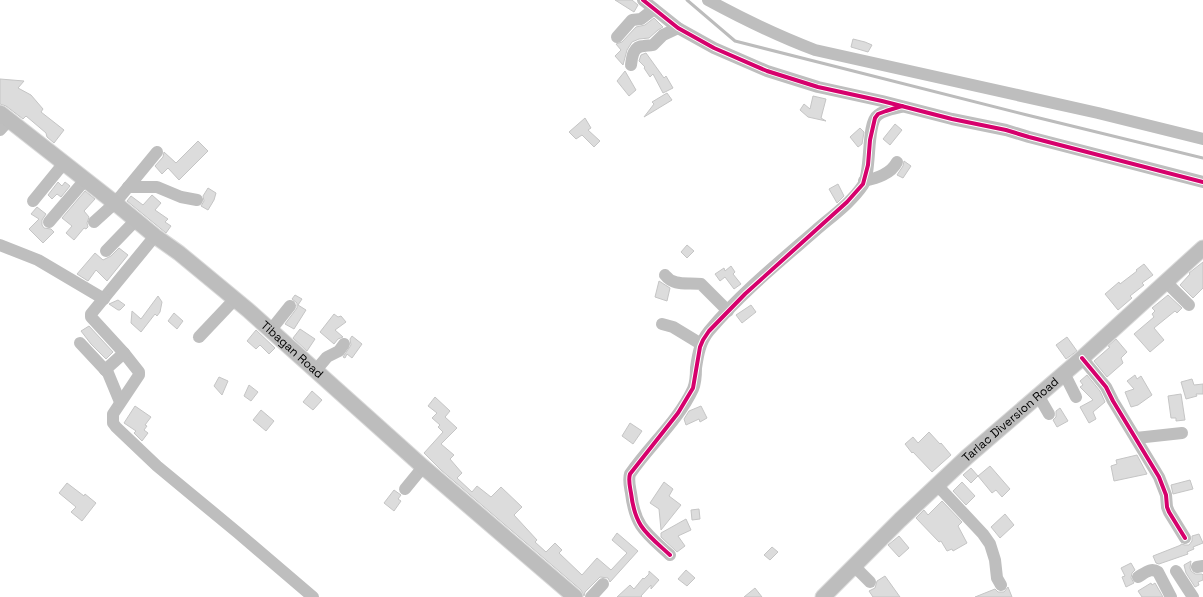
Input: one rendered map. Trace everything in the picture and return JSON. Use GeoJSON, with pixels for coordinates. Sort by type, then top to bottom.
{"type":"FeatureCollection","features":[{"type":"Feature","properties":{"kind":"main road","name":"Tibagan Road"},"geometry":{"type":"LineString","coordinates":[[3,121],[64,163],[235,299],[570,596]]}},
{"type":"Feature","properties":{"kind":"main road","name":"Tarlac Diversion Road"},"geometry":{"type":"LineString","coordinates":[[823,597],[937,485],[1082,358],[1203,248]]}},
{"type":"Feature","properties":{"kind":"street"},"geometry":{"type":"LineString","coordinates":[[644,0],[678,28],[714,48],[767,71],[818,88],[1006,130],[1034,139],[1203,182]]}},
{"type":"Feature","properties":{"kind":"street"},"geometry":{"type":"LineString","coordinates":[[708,0],[788,40],[815,50],[884,64],[977,87],[1098,113],[1203,139]]}},
{"type":"Feature","properties":{"kind":"street"},"geometry":{"type":"LineString","coordinates":[[617,37],[632,20],[641,19],[654,9]]}},
{"type":"Feature","properties":{"kind":"street"},"geometry":{"type":"LineString","coordinates":[[631,65],[632,55],[638,48],[641,46],[653,45],[662,35],[678,28]]}},
{"type":"Feature","properties":{"kind":"street"},"geometry":{"type":"LineString","coordinates":[[670,555],[643,530],[635,515],[629,477],[634,468],[678,413],[693,388],[701,344],[709,331],[774,267],[847,202],[863,184],[868,165],[870,140],[875,118],[878,114],[902,106]]}},
{"type":"Feature","properties":{"kind":"street"},"geometry":{"type":"LineString","coordinates":[[94,222],[115,203],[157,152]]}},
{"type":"Feature","properties":{"kind":"street"},"geometry":{"type":"LineString","coordinates":[[864,181],[884,174],[894,167],[897,162]]}},
{"type":"Feature","properties":{"kind":"street"},"geometry":{"type":"LineString","coordinates":[[33,201],[64,163]]}},
{"type":"Feature","properties":{"kind":"street"},"geometry":{"type":"LineString","coordinates":[[49,222],[85,180]]}},
{"type":"Feature","properties":{"kind":"street"},"geometry":{"type":"LineString","coordinates":[[128,187],[157,187],[181,197],[197,200]]}},
{"type":"Feature","properties":{"kind":"street"},"geometry":{"type":"LineString","coordinates":[[106,251],[136,220]]}},
{"type":"Feature","properties":{"kind":"street"},"geometry":{"type":"LineString","coordinates":[[155,236],[91,314],[91,317],[124,353],[140,375],[112,414],[113,423],[157,466],[313,597]]}},
{"type":"Feature","properties":{"kind":"street"},"geometry":{"type":"LineString","coordinates":[[0,245],[38,260],[104,298]]}},
{"type":"Feature","properties":{"kind":"street"},"geometry":{"type":"LineString","coordinates":[[665,275],[668,279],[676,283],[701,284],[728,311]]}},
{"type":"Feature","properties":{"kind":"street"},"geometry":{"type":"LineString","coordinates":[[1166,282],[1189,305]]}},
{"type":"Feature","properties":{"kind":"street"},"geometry":{"type":"LineString","coordinates":[[199,337],[235,299]]}},
{"type":"Feature","properties":{"kind":"street"},"geometry":{"type":"LineString","coordinates":[[270,331],[290,306]]}},
{"type":"Feature","properties":{"kind":"street"},"geometry":{"type":"LineString","coordinates":[[662,324],[673,327],[701,344]]}},
{"type":"Feature","properties":{"kind":"street"},"geometry":{"type":"LineString","coordinates":[[80,343],[105,370],[120,402]]}},
{"type":"Feature","properties":{"kind":"street"},"geometry":{"type":"LineString","coordinates":[[316,370],[327,357],[339,351],[344,344]]}},
{"type":"Feature","properties":{"kind":"street"},"geometry":{"type":"LineString","coordinates":[[105,370],[124,353]]}},
{"type":"Feature","properties":{"kind":"street"},"geometry":{"type":"LineString","coordinates":[[1082,358],[1106,387],[1159,477],[1166,495],[1169,512],[1185,538]]}},
{"type":"Feature","properties":{"kind":"street"},"geometry":{"type":"LineString","coordinates":[[1064,373],[1076,397]]}},
{"type":"Feature","properties":{"kind":"street"},"geometry":{"type":"LineString","coordinates":[[1038,395],[1049,414]]}},
{"type":"Feature","properties":{"kind":"street"},"geometry":{"type":"LineString","coordinates":[[1136,438],[1182,433]]}},
{"type":"Feature","properties":{"kind":"street"},"geometry":{"type":"LineString","coordinates":[[405,489],[423,467]]}},
{"type":"Feature","properties":{"kind":"street"},"geometry":{"type":"LineString","coordinates":[[937,485],[983,534],[990,544],[995,560],[997,578],[1001,585]]}},
{"type":"Feature","properties":{"kind":"street"},"geometry":{"type":"LineString","coordinates":[[854,566],[870,582]]}},
{"type":"Feature","properties":{"kind":"street"},"geometry":{"type":"LineString","coordinates":[[1138,577],[1152,569],[1155,570],[1158,572],[1171,597]]}},
{"type":"Feature","properties":{"kind":"street"},"geometry":{"type":"LineString","coordinates":[[1176,571],[1193,597]]}},
{"type":"Feature","properties":{"kind":"street"},"geometry":{"type":"LineString","coordinates":[[591,597],[603,584]]}},
{"type":"Feature","properties":{"kind":"building"},"geometry":{"type":"Polygon","coordinates":[[[615,0],[632,0],[638,5],[634,12],[615,0]]]}},
{"type":"Feature","properties":{"kind":"building"},"geometry":{"type":"Polygon","coordinates":[[[654,18],[663,27],[649,38],[639,39],[632,42],[627,50],[623,65],[615,56],[621,50],[616,44],[622,42],[636,27],[645,25],[654,18]]]}},
{"type":"Feature","properties":{"kind":"building"},"geometry":{"type":"Polygon","coordinates":[[[853,39],[872,45],[868,52],[851,47],[853,39]]]}},
{"type":"Feature","properties":{"kind":"building"},"geometry":{"type":"Polygon","coordinates":[[[646,53],[664,78],[666,76],[673,88],[663,93],[653,74],[650,77],[644,68],[645,67],[639,61],[641,55],[646,53]]]}},
{"type":"Feature","properties":{"kind":"building"},"geometry":{"type":"Polygon","coordinates":[[[625,71],[636,90],[629,96],[617,81],[625,71]]]}},
{"type":"Feature","properties":{"kind":"building"},"geometry":{"type":"Polygon","coordinates":[[[0,79],[24,81],[18,88],[31,95],[43,109],[41,112],[64,130],[54,143],[47,137],[46,133],[26,116],[23,119],[6,106],[0,104],[0,79]]]}},
{"type":"Feature","properties":{"kind":"building"},"geometry":{"type":"Polygon","coordinates":[[[667,93],[672,100],[644,117],[654,104],[652,102],[667,93]]]}},
{"type":"Feature","properties":{"kind":"building"},"geometry":{"type":"Polygon","coordinates":[[[813,96],[826,99],[821,118],[826,121],[808,117],[800,110],[804,104],[810,109],[813,96]]]}},
{"type":"Feature","properties":{"kind":"building"},"geometry":{"type":"Polygon","coordinates":[[[585,118],[591,128],[588,130],[600,141],[594,147],[582,135],[576,139],[569,132],[585,118]]]}},
{"type":"Feature","properties":{"kind":"building"},"geometry":{"type":"Polygon","coordinates":[[[895,124],[902,130],[890,145],[883,139],[895,124]]]}},
{"type":"Feature","properties":{"kind":"building"},"geometry":{"type":"Polygon","coordinates":[[[860,128],[864,132],[862,144],[858,147],[850,137],[860,128]]]}},
{"type":"Feature","properties":{"kind":"building"},"geometry":{"type":"Polygon","coordinates":[[[198,141],[208,151],[179,180],[168,168],[162,174],[155,166],[163,157],[164,152],[176,163],[198,141]]]}},
{"type":"Feature","properties":{"kind":"building"},"geometry":{"type":"Polygon","coordinates":[[[904,161],[911,166],[903,178],[897,175],[903,166],[904,161]]]}},
{"type":"Feature","properties":{"kind":"building"},"geometry":{"type":"Polygon","coordinates":[[[58,182],[62,186],[65,182],[70,186],[61,197],[57,194],[52,199],[48,195],[58,182]]]}},
{"type":"Feature","properties":{"kind":"building"},"geometry":{"type":"Polygon","coordinates":[[[838,184],[844,196],[837,203],[829,189],[838,184]]]}},
{"type":"Feature","properties":{"kind":"building"},"geometry":{"type":"Polygon","coordinates":[[[208,188],[216,193],[208,210],[201,206],[204,201],[203,196],[208,188]]]}},
{"type":"Feature","properties":{"kind":"building"},"geometry":{"type":"Polygon","coordinates":[[[85,191],[95,199],[84,211],[89,217],[87,223],[88,227],[86,229],[84,228],[74,240],[66,233],[72,226],[62,218],[85,191]]]}},
{"type":"Feature","properties":{"kind":"building"},"geometry":{"type":"Polygon","coordinates":[[[152,195],[161,203],[155,210],[168,219],[165,222],[171,226],[166,233],[127,201],[131,196],[143,205],[152,195]]]}},
{"type":"Feature","properties":{"kind":"building"},"geometry":{"type":"Polygon","coordinates":[[[37,207],[46,214],[42,220],[42,225],[44,228],[51,229],[54,232],[43,243],[29,229],[39,219],[31,214],[37,207]]]}},
{"type":"Feature","properties":{"kind":"building"},"geometry":{"type":"Polygon","coordinates":[[[687,245],[694,251],[687,258],[681,252],[687,245]]]}},
{"type":"Feature","properties":{"kind":"building"},"geometry":{"type":"Polygon","coordinates":[[[119,248],[128,255],[107,281],[96,270],[88,281],[77,274],[95,253],[103,260],[111,256],[119,248]]]}},
{"type":"Feature","properties":{"kind":"building"},"geometry":{"type":"Polygon","coordinates":[[[1203,262],[1203,288],[1193,298],[1180,285],[1190,274],[1189,273],[1203,262]]]}},
{"type":"Feature","properties":{"kind":"building"},"geometry":{"type":"Polygon","coordinates":[[[1144,264],[1153,275],[1142,283],[1144,285],[1130,296],[1132,298],[1118,310],[1105,294],[1119,282],[1120,284],[1137,271],[1136,270],[1144,264]]]}},
{"type":"Feature","properties":{"kind":"building"},"geometry":{"type":"Polygon","coordinates":[[[731,266],[735,272],[733,274],[741,284],[734,289],[725,277],[720,281],[715,274],[724,268],[725,271],[731,266]]]}},
{"type":"Feature","properties":{"kind":"building"},"geometry":{"type":"Polygon","coordinates":[[[659,281],[670,288],[667,301],[655,297],[659,281]]]}},
{"type":"Feature","properties":{"kind":"building"},"geometry":{"type":"Polygon","coordinates":[[[295,295],[302,299],[298,305],[306,310],[294,329],[285,324],[297,308],[297,303],[292,299],[295,295]]]}},
{"type":"Feature","properties":{"kind":"building"},"geometry":{"type":"Polygon","coordinates":[[[1168,295],[1182,308],[1177,313],[1175,311],[1154,328],[1164,340],[1150,352],[1134,334],[1154,317],[1152,314],[1155,311],[1152,308],[1168,295]]]}},
{"type":"Feature","properties":{"kind":"building"},"geometry":{"type":"Polygon","coordinates":[[[158,296],[162,302],[160,312],[157,316],[155,314],[141,332],[131,323],[132,311],[141,319],[158,296]]]}},
{"type":"Feature","properties":{"kind":"building"},"geometry":{"type":"Polygon","coordinates":[[[118,300],[125,305],[120,310],[109,304],[118,300]]]}},
{"type":"Feature","properties":{"kind":"building"},"geometry":{"type":"Polygon","coordinates":[[[751,305],[756,312],[742,323],[736,315],[751,305]]]}},
{"type":"Feature","properties":{"kind":"building"},"geometry":{"type":"Polygon","coordinates":[[[174,313],[183,321],[177,329],[168,321],[174,313]]]}},
{"type":"Feature","properties":{"kind":"building"},"geometry":{"type":"Polygon","coordinates":[[[334,314],[338,317],[341,316],[346,322],[335,330],[343,337],[338,339],[334,344],[320,332],[334,314]]]}},
{"type":"Feature","properties":{"kind":"building"},"geometry":{"type":"Polygon","coordinates":[[[89,326],[113,352],[106,359],[81,331],[89,326]]]}},
{"type":"Feature","properties":{"kind":"building"},"geometry":{"type":"Polygon","coordinates":[[[300,329],[315,339],[307,351],[293,338],[300,329]]]}},
{"type":"Feature","properties":{"kind":"building"},"geometry":{"type":"Polygon","coordinates":[[[256,330],[275,348],[269,354],[260,345],[256,349],[247,341],[256,330]]]}},
{"type":"Feature","properties":{"kind":"building"},"geometry":{"type":"Polygon","coordinates":[[[352,336],[362,344],[352,358],[347,354],[345,358],[343,357],[351,345],[350,339],[352,336]]]}},
{"type":"Feature","properties":{"kind":"building"},"geometry":{"type":"Polygon","coordinates":[[[1067,337],[1077,351],[1066,359],[1056,345],[1067,337]]]}},
{"type":"Feature","properties":{"kind":"building"},"geometry":{"type":"Polygon","coordinates":[[[1116,339],[1127,352],[1121,358],[1123,363],[1107,377],[1094,361],[1110,347],[1108,346],[1116,339]]]}},
{"type":"Feature","properties":{"kind":"building"},"geometry":{"type":"Polygon","coordinates":[[[1087,375],[1100,391],[1105,402],[1093,412],[1096,419],[1089,423],[1080,407],[1093,400],[1080,387],[1083,385],[1080,381],[1087,375]]]}},
{"type":"Feature","properties":{"kind":"building"},"geometry":{"type":"Polygon","coordinates":[[[1135,375],[1137,379],[1141,376],[1152,395],[1138,405],[1131,407],[1125,392],[1134,389],[1127,381],[1135,375]]]}},
{"type":"Feature","properties":{"kind":"building"},"geometry":{"type":"Polygon","coordinates":[[[219,377],[228,381],[222,395],[214,386],[219,377]]]}},
{"type":"Feature","properties":{"kind":"building"},"geometry":{"type":"Polygon","coordinates":[[[1192,379],[1194,385],[1203,384],[1203,394],[1196,394],[1197,396],[1186,399],[1181,382],[1192,379]]]}},
{"type":"Feature","properties":{"kind":"building"},"geometry":{"type":"Polygon","coordinates":[[[249,385],[258,392],[251,401],[244,396],[249,385]]]}},
{"type":"Feature","properties":{"kind":"building"},"geometry":{"type":"Polygon","coordinates":[[[312,391],[322,400],[313,410],[303,402],[312,391]]]}},
{"type":"Feature","properties":{"kind":"building"},"geometry":{"type":"Polygon","coordinates":[[[1181,394],[1185,420],[1176,421],[1176,418],[1171,418],[1168,396],[1181,394]]]}},
{"type":"Feature","properties":{"kind":"building"},"geometry":{"type":"Polygon","coordinates":[[[435,397],[450,411],[445,417],[457,428],[441,444],[454,455],[450,459],[462,473],[457,478],[472,492],[477,486],[491,497],[501,487],[522,507],[514,515],[537,540],[535,542],[546,552],[555,543],[562,550],[559,553],[582,575],[597,558],[611,570],[627,553],[612,540],[617,533],[638,551],[610,582],[608,578],[600,577],[585,592],[584,596],[581,590],[441,470],[424,453],[443,432],[438,427],[440,425],[432,418],[437,413],[428,406],[435,397]]]}},
{"type":"Feature","properties":{"kind":"building"},"geometry":{"type":"Polygon","coordinates":[[[135,406],[151,417],[145,425],[147,426],[144,430],[148,433],[142,441],[134,433],[136,431],[124,423],[135,406]]]}},
{"type":"Feature","properties":{"kind":"building"},"geometry":{"type":"Polygon","coordinates":[[[701,406],[707,418],[700,422],[699,419],[686,425],[684,419],[689,411],[701,406]]]}},
{"type":"Feature","properties":{"kind":"building"},"geometry":{"type":"Polygon","coordinates":[[[1060,408],[1068,421],[1057,427],[1053,420],[1056,417],[1056,411],[1060,408]]]}},
{"type":"Feature","properties":{"kind":"building"},"geometry":{"type":"Polygon","coordinates":[[[261,410],[274,421],[266,431],[253,420],[261,410]]]}},
{"type":"Feature","properties":{"kind":"building"},"geometry":{"type":"Polygon","coordinates":[[[630,423],[642,431],[633,444],[622,436],[630,423]]]}},
{"type":"Feature","properties":{"kind":"building"},"geometry":{"type":"Polygon","coordinates":[[[929,432],[951,455],[932,472],[913,452],[912,453],[905,444],[913,437],[918,443],[929,432]]]}},
{"type":"Feature","properties":{"kind":"building"},"geometry":{"type":"Polygon","coordinates":[[[1137,455],[1147,474],[1114,481],[1111,466],[1117,464],[1116,460],[1137,455]]]}},
{"type":"Feature","properties":{"kind":"building"},"geometry":{"type":"Polygon","coordinates":[[[990,466],[1010,489],[1002,497],[996,490],[992,493],[978,476],[990,466]]]}},
{"type":"Feature","properties":{"kind":"building"},"geometry":{"type":"Polygon","coordinates":[[[971,468],[978,476],[971,483],[963,475],[971,468]]]}},
{"type":"Feature","properties":{"kind":"building"},"geometry":{"type":"Polygon","coordinates":[[[1190,480],[1193,489],[1173,494],[1171,485],[1190,480]]]}},
{"type":"Feature","properties":{"kind":"building"},"geometry":{"type":"Polygon","coordinates":[[[664,482],[673,489],[669,496],[681,505],[661,530],[659,509],[650,503],[664,482]]]}},
{"type":"Feature","properties":{"kind":"building"},"geometry":{"type":"Polygon","coordinates":[[[962,482],[975,496],[966,505],[953,491],[962,482]]]}},
{"type":"Feature","properties":{"kind":"building"},"geometry":{"type":"Polygon","coordinates":[[[67,483],[96,503],[82,521],[71,512],[76,507],[59,493],[67,483]]]}},
{"type":"Feature","properties":{"kind":"building"},"geometry":{"type":"Polygon","coordinates":[[[394,490],[401,495],[398,499],[401,501],[394,511],[384,503],[394,490]]]}},
{"type":"Feature","properties":{"kind":"building"},"geometry":{"type":"Polygon","coordinates":[[[942,501],[962,522],[958,526],[967,543],[953,551],[952,549],[947,551],[941,541],[939,542],[916,518],[924,510],[928,515],[942,501]]]}},
{"type":"Feature","properties":{"kind":"building"},"geometry":{"type":"Polygon","coordinates":[[[699,509],[700,519],[692,520],[691,510],[699,509]]]}},
{"type":"Feature","properties":{"kind":"building"},"geometry":{"type":"Polygon","coordinates":[[[1005,514],[1014,525],[1000,538],[991,527],[1005,514]]]}},
{"type":"Feature","properties":{"kind":"building"},"geometry":{"type":"Polygon","coordinates":[[[686,519],[691,530],[678,536],[685,546],[677,552],[661,537],[661,533],[686,519]]]}},
{"type":"Feature","properties":{"kind":"building"},"geometry":{"type":"Polygon","coordinates":[[[1199,534],[1203,543],[1193,547],[1194,549],[1187,552],[1188,554],[1159,564],[1156,563],[1153,556],[1181,544],[1189,545],[1192,541],[1192,536],[1199,534]]]}},
{"type":"Feature","properties":{"kind":"building"},"geometry":{"type":"Polygon","coordinates":[[[899,536],[909,548],[899,557],[888,545],[899,536]]]}},
{"type":"Feature","properties":{"kind":"building"},"geometry":{"type":"Polygon","coordinates":[[[772,547],[778,552],[770,560],[764,555],[772,547]]]}},
{"type":"Feature","properties":{"kind":"building"},"geometry":{"type":"Polygon","coordinates":[[[1191,561],[1191,571],[1195,574],[1203,575],[1203,580],[1198,582],[1199,585],[1195,587],[1186,573],[1184,565],[1191,561]]]}},
{"type":"Feature","properties":{"kind":"building"},"geometry":{"type":"Polygon","coordinates":[[[1131,563],[1135,570],[1132,573],[1131,578],[1134,583],[1126,587],[1122,577],[1125,576],[1121,568],[1131,563]]]}},
{"type":"Feature","properties":{"kind":"building"},"geometry":{"type":"Polygon","coordinates":[[[686,570],[695,578],[687,586],[678,579],[686,570]]]}},
{"type":"Feature","properties":{"kind":"building"},"geometry":{"type":"Polygon","coordinates":[[[649,571],[659,580],[651,589],[651,585],[641,596],[642,597],[617,597],[630,585],[634,589],[643,578],[644,579],[649,574],[649,571]]]}},
{"type":"Feature","properties":{"kind":"building"},"geometry":{"type":"Polygon","coordinates":[[[885,576],[900,597],[873,597],[869,591],[875,588],[877,581],[885,576]]]}},
{"type":"Feature","properties":{"kind":"building"},"geometry":{"type":"Polygon","coordinates":[[[1151,583],[1152,585],[1155,583],[1163,597],[1142,597],[1138,591],[1151,583]]]}},
{"type":"Feature","properties":{"kind":"building"},"geometry":{"type":"Polygon","coordinates":[[[1008,587],[1012,597],[975,597],[995,589],[998,592],[1004,592],[1008,587]]]}},
{"type":"Feature","properties":{"kind":"building"},"geometry":{"type":"Polygon","coordinates":[[[755,588],[762,597],[744,597],[755,588]]]}},
{"type":"Feature","properties":{"kind":"waterway"},"geometry":{"type":"LineString","coordinates":[[687,0],[735,41],[1203,158]]}},
{"type":"Feature","properties":{"kind":"cycle path"},"geometry":{"type":"LineString","coordinates":[[643,0],[678,28],[714,48],[767,71],[818,87],[882,101],[952,119],[1006,130],[1203,182]]}},
{"type":"Feature","properties":{"kind":"cycle path"},"geometry":{"type":"LineString","coordinates":[[670,555],[648,535],[635,514],[629,484],[630,474],[678,413],[693,388],[700,347],[709,331],[745,294],[847,202],[863,184],[868,165],[870,140],[875,118],[878,114],[902,106]]}},
{"type":"Feature","properties":{"kind":"cycle path"},"geometry":{"type":"LineString","coordinates":[[1082,358],[1106,387],[1159,477],[1166,495],[1169,512],[1185,538]]}}]}
